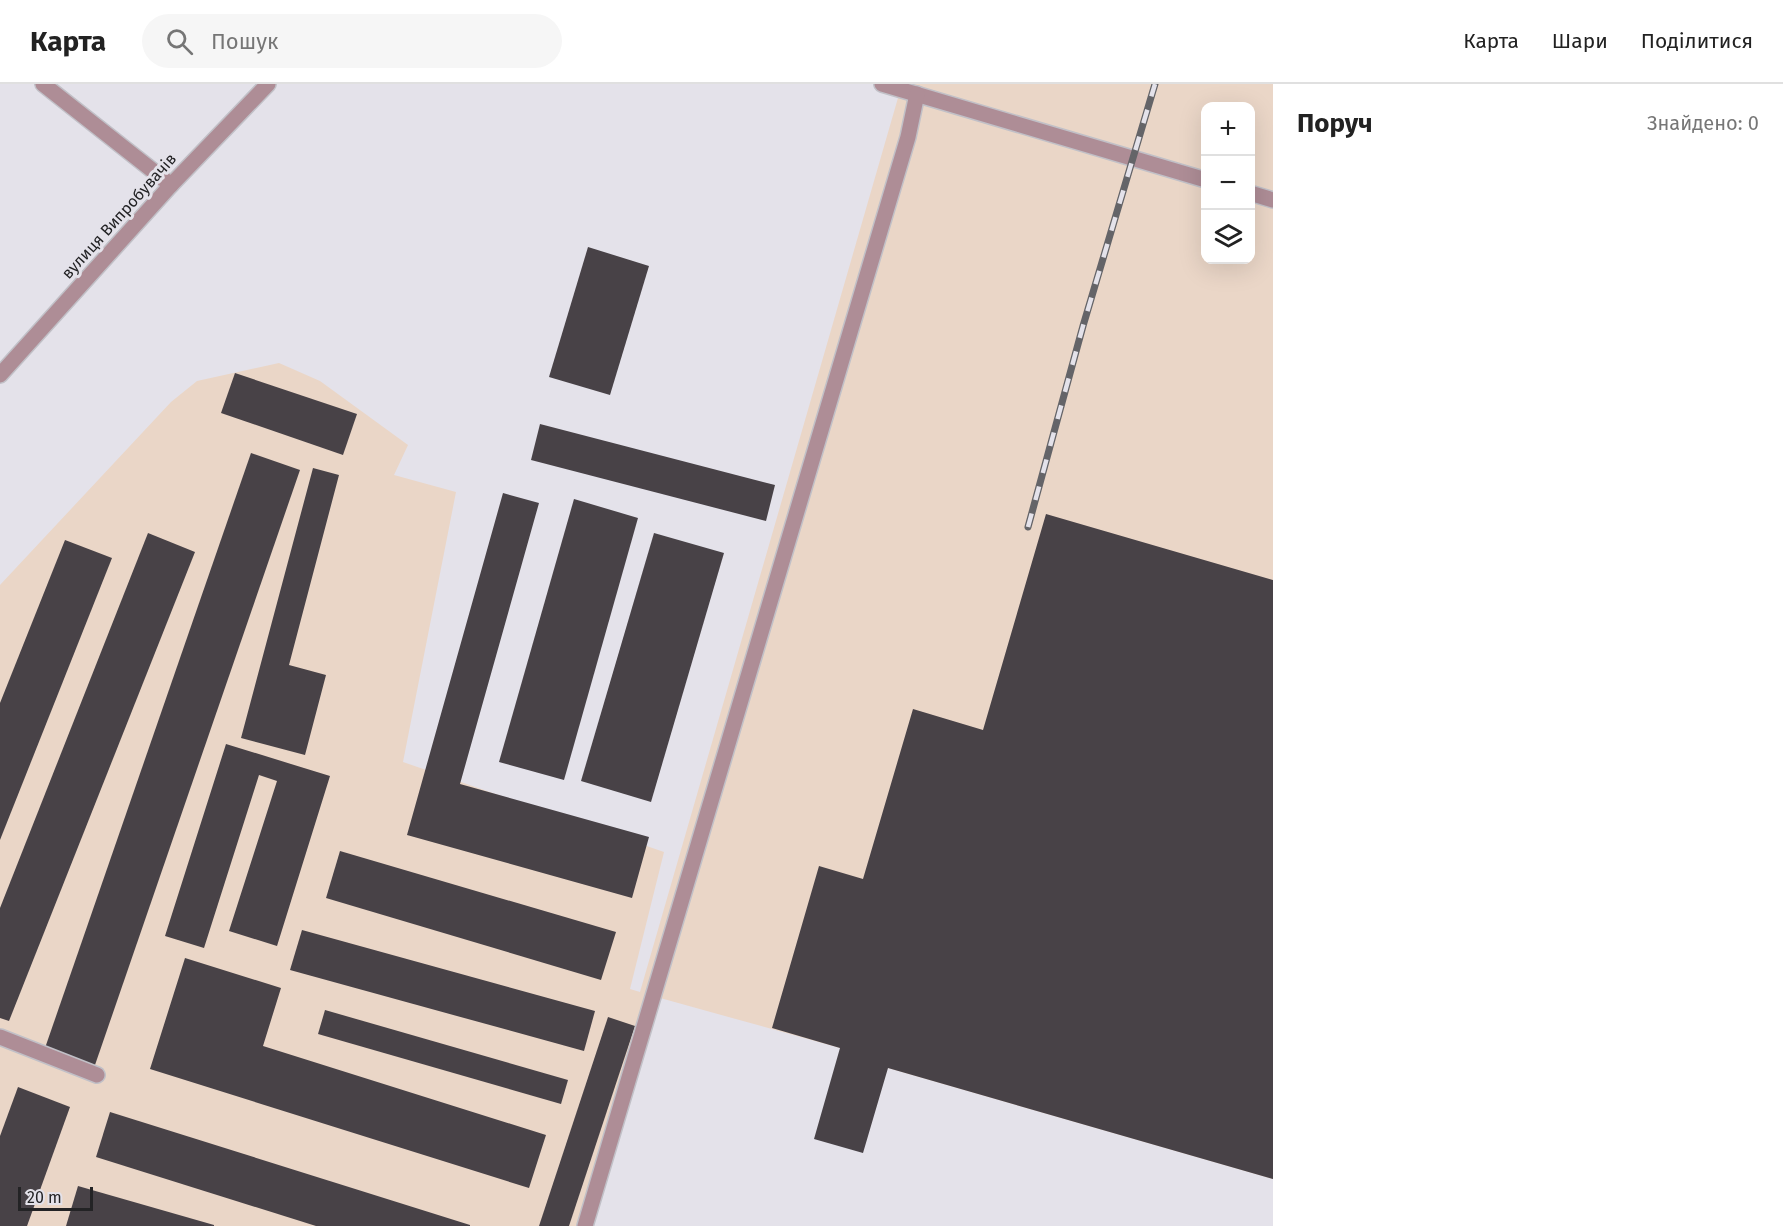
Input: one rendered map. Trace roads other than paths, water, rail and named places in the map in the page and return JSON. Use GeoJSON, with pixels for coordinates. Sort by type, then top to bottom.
{"type":"FeatureCollection","features":[{"type":"Feature","properties":{"kind":"street"},"geometry":{"type":"LineString","coordinates":[[43,84],[171,185]]}},
{"type":"Feature","properties":{"kind":"street","name":"вулиця Випробувачів"},"geometry":{"type":"LineString","coordinates":[[0,375],[171,185],[268,84]]}},
{"type":"Feature","properties":{"kind":"street"},"geometry":{"type":"LineString","coordinates":[[882,84],[1201,179]]}},
{"type":"Feature","properties":{"kind":"street"},"geometry":{"type":"LineString","coordinates":[[585,1226],[908,137],[917,94]]}},
{"type":"Feature","properties":{"kind":"street"},"geometry":{"type":"LineString","coordinates":[[1255,194],[1273,200]]}},
{"type":"Feature","properties":{"kind":"street"},"geometry":{"type":"LineString","coordinates":[[0,1036],[97,1075]]}},
{"type":"Feature","properties":{"kind":"railway"},"geometry":{"type":"LineString","coordinates":[[1028,527],[1083,326],[1155,84]]}}]}
